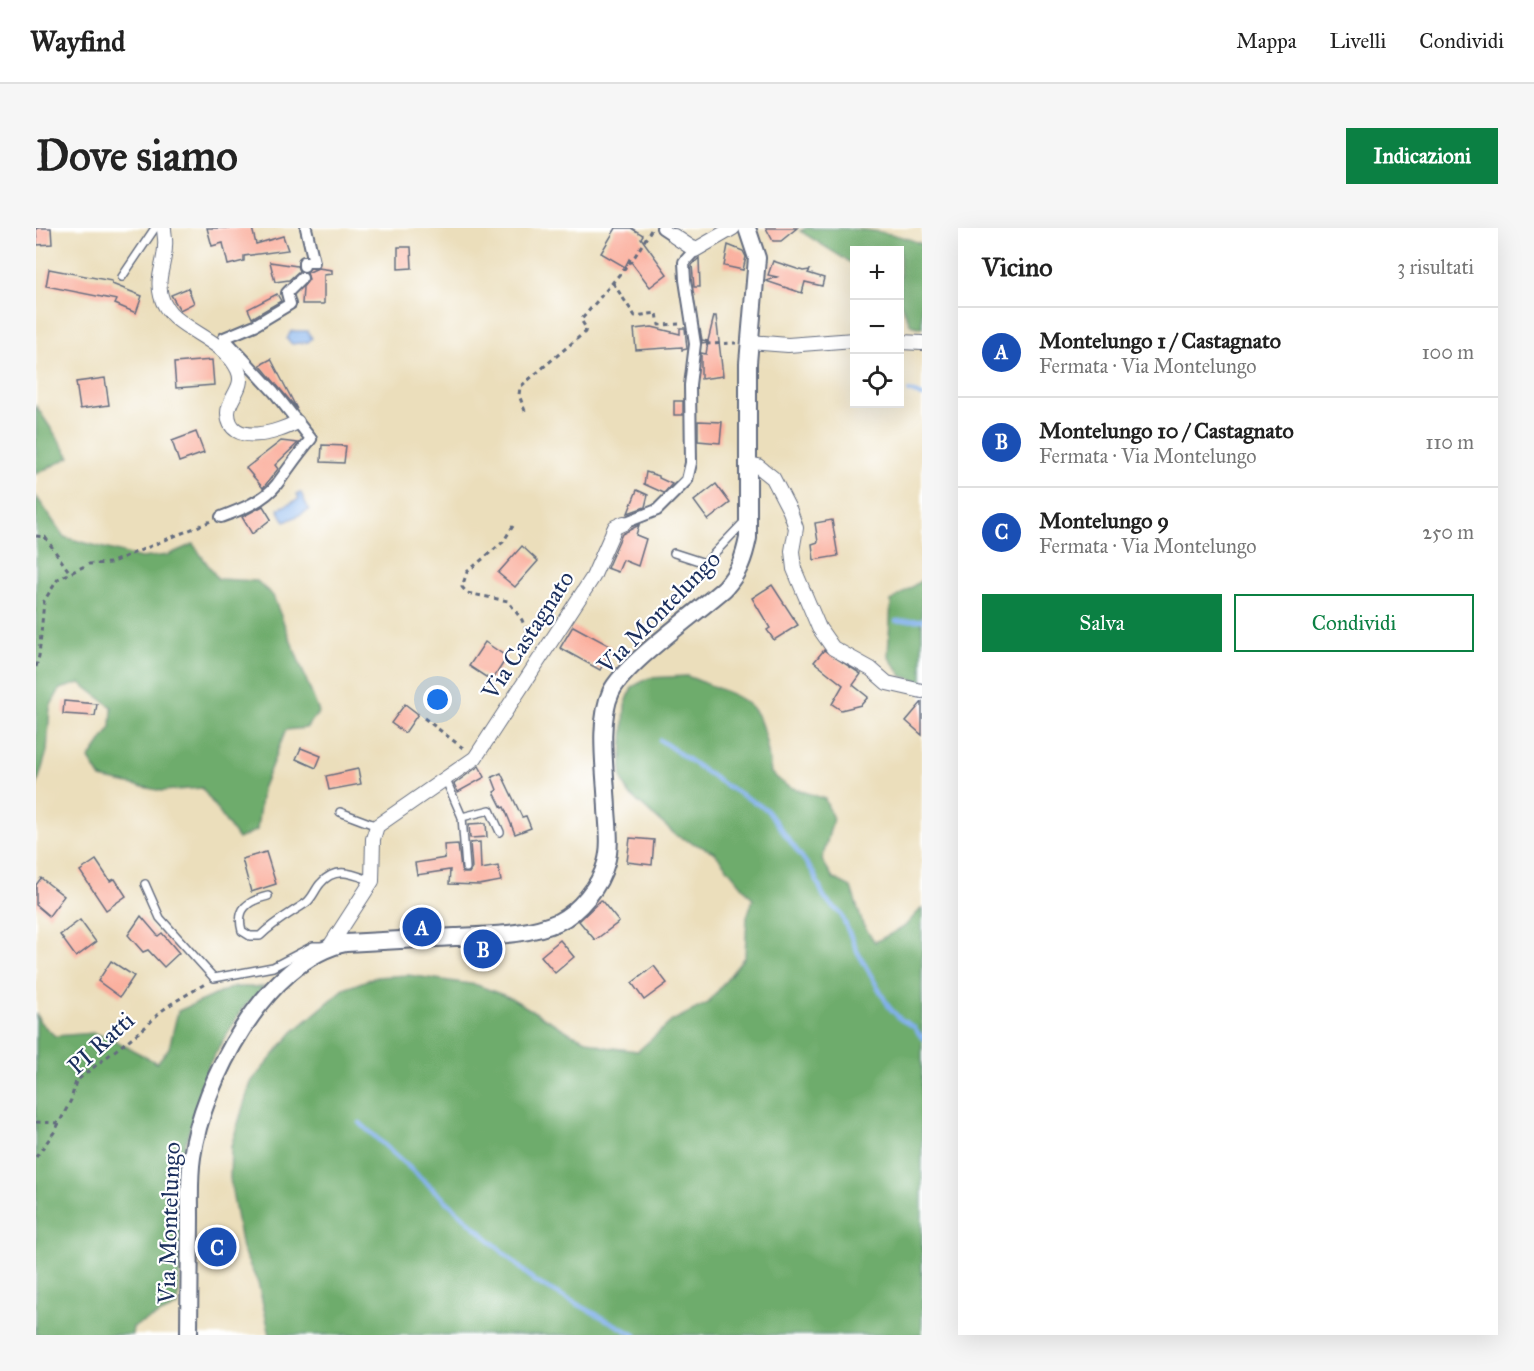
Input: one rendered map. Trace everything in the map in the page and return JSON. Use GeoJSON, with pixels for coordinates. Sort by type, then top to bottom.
{"type":"FeatureCollection","features":[{"type":"Feature","properties":{"kind":"street"},"geometry":{"type":"LineString","coordinates":[[164,228],[166,247],[159,274],[161,297],[173,315],[213,341],[238,369],[240,382],[229,408],[231,423],[239,431],[252,435],[275,432],[297,422]]}},
{"type":"Feature","properties":{"kind":"street"},"geometry":{"type":"LineString","coordinates":[[304,266],[304,262],[314,262],[306,228]]}},
{"type":"Feature","properties":{"kind":"street"},"geometry":{"type":"LineString","coordinates":[[662,228],[695,250],[733,228]]}},
{"type":"Feature","properties":{"kind":"street","name":"Via Montelungo"},"geometry":{"type":"LineString","coordinates":[[189,1335],[191,1159],[199,1121],[214,1078],[267,994],[330,946],[502,934],[539,928],[560,921],[582,904],[596,884],[606,864],[609,843],[604,736],[605,710],[611,691],[626,672],[737,575],[748,538],[750,342],[757,258],[755,246],[747,228]]}},
{"type":"Feature","properties":{"kind":"street","name":"Via Castagnato"},"geometry":{"type":"LineString","coordinates":[[377,826],[475,758],[593,577],[615,527],[657,510],[687,480],[691,463],[690,385],[695,344],[684,262],[695,250]]}},
{"type":"Feature","properties":{"kind":"street"},"geometry":{"type":"LineString","coordinates":[[221,517],[249,506],[276,486],[291,461],[311,439],[274,392],[224,338],[255,325],[290,304],[287,293],[302,278]]}},
{"type":"Feature","properties":{"kind":"street"},"geometry":{"type":"LineString","coordinates":[[750,342],[788,345],[850,340]]}},
{"type":"Feature","properties":{"kind":"street"},"geometry":{"type":"LineString","coordinates":[[904,342],[922,343]]}},
{"type":"Feature","properties":{"kind":"street"},"geometry":{"type":"LineString","coordinates":[[749,464],[758,466],[773,478],[790,511],[796,528],[792,551],[794,569],[819,628],[832,648],[872,669],[887,683],[922,691]]}},
{"type":"Feature","properties":{"kind":"street"},"geometry":{"type":"LineString","coordinates":[[330,946],[372,881],[373,839],[377,826]]}},
{"type":"Feature","properties":{"kind":"lane"},"geometry":{"type":"LineString","coordinates":[[122,277],[155,228]]}},
{"type":"Feature","properties":{"kind":"lane","name":"Via Montelungo"},"geometry":{"type":"LineString","coordinates":[[674,553],[705,562],[748,518]]}},
{"type":"Feature","properties":{"kind":"lane"},"geometry":{"type":"LineString","coordinates":[[445,778],[462,817],[466,868]]}},
{"type":"Feature","properties":{"kind":"lane"},"geometry":{"type":"LineString","coordinates":[[462,817],[490,810],[500,832]]}},
{"type":"Feature","properties":{"kind":"lane"},"geometry":{"type":"LineString","coordinates":[[340,812],[377,826]]}},
{"type":"Feature","properties":{"kind":"lane"},"geometry":{"type":"LineString","coordinates":[[268,896],[252,900],[242,908],[239,921],[242,931],[250,936],[260,936],[277,919],[309,902],[321,882],[334,873],[347,872],[372,881]]}},
{"type":"Feature","properties":{"kind":"lane"},"geometry":{"type":"LineString","coordinates":[[145,884],[160,918],[214,978]]}},
{"type":"Feature","properties":{"kind":"lane","name":"Via Montelungo"},"geometry":{"type":"LineString","coordinates":[[214,978],[273,967],[313,946],[330,946]]}},
{"type":"Feature","properties":{"kind":"path"},"geometry":{"type":"LineString","coordinates":[[525,411],[519,395],[520,387],[585,332],[586,328],[581,320],[635,256],[652,228]]}},
{"type":"Feature","properties":{"kind":"path"},"geometry":{"type":"LineString","coordinates":[[613,282],[635,316],[657,313],[658,325],[693,323]]}},
{"type":"Feature","properties":{"kind":"path"},"geometry":{"type":"LineString","coordinates":[[695,344],[750,342]]}},
{"type":"Feature","properties":{"kind":"path"},"geometry":{"type":"LineString","coordinates":[[36,667],[44,600],[58,579],[89,564],[110,563],[221,517]]}},
{"type":"Feature","properties":{"kind":"path"},"geometry":{"type":"LineString","coordinates":[[513,526],[503,542],[467,572],[462,587],[467,593],[508,601],[522,620],[529,640],[543,653]]}},
{"type":"Feature","properties":{"kind":"path"},"geometry":{"type":"LineString","coordinates":[[36,536],[45,537],[70,573]]}},
{"type":"Feature","properties":{"kind":"path"},"geometry":{"type":"LineString","coordinates":[[424,718],[475,758]]}},
{"type":"Feature","properties":{"kind":"path","name":"PI Ratti"},"geometry":{"type":"LineString","coordinates":[[36,1156],[59,1123],[71,1100],[76,1081],[148,1025],[156,1014],[171,1002],[189,995],[214,978]]}},
{"type":"Feature","properties":{"kind":"path"},"geometry":{"type":"LineString","coordinates":[[36,1122],[59,1123]]}},
{"type":"Feature","properties":{"kind":"green space"},"geometry":{"type":"Polygon","coordinates":[[[807,228],[880,232],[922,244],[922,328],[911,325],[904,310],[904,246],[850,246],[850,262],[800,231],[807,228]]]}},
{"type":"Feature","properties":{"kind":"green space"},"geometry":{"type":"Polygon","coordinates":[[[36,406],[70,457],[36,474],[36,406]]]}},
{"type":"Feature","properties":{"kind":"green space"},"geometry":{"type":"Polygon","coordinates":[[[36,496],[64,537],[141,558],[168,555],[193,544],[218,579],[257,581],[273,596],[319,712],[306,728],[286,730],[262,789],[257,830],[238,839],[202,788],[162,791],[101,778],[89,759],[111,727],[112,707],[80,683],[60,689],[50,707],[47,751],[36,788],[36,496]]]}},
{"type":"Feature","properties":{"kind":"green space"},"geometry":{"type":"Polygon","coordinates":[[[922,580],[922,682],[902,676],[888,656],[891,601],[922,580]]]}},
{"type":"Feature","properties":{"kind":"green space"},"geometry":{"type":"Polygon","coordinates":[[[687,676],[727,692],[750,707],[758,716],[763,730],[771,773],[787,786],[825,799],[833,819],[822,860],[833,878],[851,887],[863,925],[875,942],[904,927],[922,908],[922,1335],[270,1335],[258,1283],[242,1249],[230,1179],[231,1146],[251,1082],[293,1032],[344,989],[375,977],[408,975],[477,985],[511,998],[572,1034],[604,1047],[638,1051],[672,1021],[708,1003],[745,956],[747,917],[753,899],[714,852],[677,836],[629,794],[621,777],[625,706],[632,687],[649,678],[687,676]]]}},
{"type":"Feature","properties":{"kind":"green space"},"geometry":{"type":"Polygon","coordinates":[[[233,987],[264,987],[242,1009],[209,1064],[185,1145],[178,1306],[133,1327],[132,1335],[36,1335],[36,1013],[40,1022],[55,1036],[94,1033],[114,1040],[157,1063],[169,1048],[178,1011],[233,987]]]}},
{"type":"Feature","properties":{"kind":"water"},"geometry":{"type":"Polygon","coordinates":[[[291,331],[307,331],[312,338],[308,342],[292,344],[287,339],[291,331]]]}},
{"type":"Feature","properties":{"kind":"water"},"geometry":{"type":"Polygon","coordinates":[[[301,493],[309,510],[285,522],[278,509],[299,499],[297,494],[301,493]]]}},
{"type":"Feature","properties":{"kind":"building"},"geometry":{"type":"Polygon","coordinates":[[[36,228],[51,228],[52,244],[37,245],[36,228]]]}},
{"type":"Feature","properties":{"kind":"building"},"geometry":{"type":"Polygon","coordinates":[[[207,228],[252,228],[256,244],[283,236],[288,250],[244,256],[244,261],[228,265],[223,243],[212,246],[207,228]]]}},
{"type":"Feature","properties":{"kind":"building"},"geometry":{"type":"Polygon","coordinates":[[[616,228],[631,228],[643,235],[641,238],[667,274],[650,287],[629,259],[625,267],[601,253],[616,228]]]}},
{"type":"Feature","properties":{"kind":"building"},"geometry":{"type":"Polygon","coordinates":[[[766,228],[797,228],[781,241],[773,241],[766,228]]]}},
{"type":"Feature","properties":{"kind":"building"},"geometry":{"type":"Polygon","coordinates":[[[728,245],[743,251],[746,257],[743,270],[724,266],[728,245]]]}},
{"type":"Feature","properties":{"kind":"building"},"geometry":{"type":"Polygon","coordinates":[[[398,247],[411,247],[412,268],[398,269],[398,247]]]}},
{"type":"Feature","properties":{"kind":"building"},"geometry":{"type":"Polygon","coordinates":[[[699,258],[700,287],[694,287],[692,265],[699,258]]]}},
{"type":"Feature","properties":{"kind":"building"},"geometry":{"type":"Polygon","coordinates":[[[773,261],[803,271],[810,270],[808,273],[824,278],[822,286],[805,282],[802,293],[766,281],[777,277],[768,275],[773,261]]]}},
{"type":"Feature","properties":{"kind":"building"},"geometry":{"type":"Polygon","coordinates":[[[270,262],[297,266],[299,271],[289,280],[275,282],[270,262]]]}},
{"type":"Feature","properties":{"kind":"building"},"geometry":{"type":"Polygon","coordinates":[[[318,268],[332,270],[332,274],[324,275],[324,304],[302,304],[303,287],[309,279],[307,273],[318,268]]]}},
{"type":"Feature","properties":{"kind":"building"},"geometry":{"type":"Polygon","coordinates":[[[49,269],[112,281],[112,284],[142,296],[136,313],[115,304],[117,300],[46,286],[49,269]]]}},
{"type":"Feature","properties":{"kind":"building"},"geometry":{"type":"Polygon","coordinates":[[[188,288],[194,303],[180,310],[171,295],[188,288]]]}},
{"type":"Feature","properties":{"kind":"building"},"geometry":{"type":"Polygon","coordinates":[[[277,294],[281,301],[252,318],[248,309],[277,294]]]}},
{"type":"Feature","properties":{"kind":"building"},"geometry":{"type":"Polygon","coordinates":[[[714,316],[716,316],[723,376],[701,379],[701,353],[706,354],[708,342],[702,343],[700,329],[702,340],[708,341],[714,316]]]}},
{"type":"Feature","properties":{"kind":"building"},"geometry":{"type":"Polygon","coordinates":[[[652,327],[680,334],[680,328],[685,328],[687,349],[682,350],[682,347],[636,350],[634,329],[652,327]]]}},
{"type":"Feature","properties":{"kind":"building"},"geometry":{"type":"Polygon","coordinates":[[[271,359],[297,409],[260,365],[271,359]]]}},
{"type":"Feature","properties":{"kind":"building"},"geometry":{"type":"Polygon","coordinates":[[[212,360],[214,385],[176,388],[174,363],[212,360]]]}},
{"type":"Feature","properties":{"kind":"building"},"geometry":{"type":"Polygon","coordinates":[[[105,378],[109,405],[80,409],[76,382],[105,378]]]}},
{"type":"Feature","properties":{"kind":"building"},"geometry":{"type":"Polygon","coordinates":[[[674,401],[683,401],[683,415],[674,415],[674,401]]]}},
{"type":"Feature","properties":{"kind":"building"},"geometry":{"type":"Polygon","coordinates":[[[698,421],[722,422],[720,443],[698,441],[698,421]]]}},
{"type":"Feature","properties":{"kind":"building"},"geometry":{"type":"Polygon","coordinates":[[[196,432],[204,453],[179,462],[172,441],[196,432]]]}},
{"type":"Feature","properties":{"kind":"building"},"geometry":{"type":"Polygon","coordinates":[[[281,441],[298,443],[275,465],[278,469],[263,488],[246,468],[281,441]]]}},
{"type":"Feature","properties":{"kind":"building"},"geometry":{"type":"Polygon","coordinates":[[[322,445],[346,446],[344,463],[321,462],[322,445]]]}},
{"type":"Feature","properties":{"kind":"building"},"geometry":{"type":"Polygon","coordinates":[[[646,472],[659,476],[672,484],[664,493],[644,484],[646,472]]]}},
{"type":"Feature","properties":{"kind":"building"},"geometry":{"type":"Polygon","coordinates":[[[716,484],[730,503],[708,520],[694,501],[716,484]]]}},
{"type":"Feature","properties":{"kind":"building"},"geometry":{"type":"Polygon","coordinates":[[[637,490],[648,495],[645,507],[628,513],[637,490]]]}},
{"type":"Feature","properties":{"kind":"building"},"geometry":{"type":"Polygon","coordinates":[[[263,506],[271,519],[252,534],[242,517],[263,506]]]}},
{"type":"Feature","properties":{"kind":"building"},"geometry":{"type":"Polygon","coordinates":[[[832,520],[838,556],[814,560],[812,544],[818,542],[815,523],[832,520]]]}},
{"type":"Feature","properties":{"kind":"building"},"geometry":{"type":"Polygon","coordinates":[[[639,525],[636,535],[646,539],[638,566],[623,560],[618,572],[607,568],[622,534],[639,525]]]}},
{"type":"Feature","properties":{"kind":"building"},"geometry":{"type":"Polygon","coordinates":[[[522,546],[538,561],[515,587],[498,573],[522,546]]]}},
{"type":"Feature","properties":{"kind":"building"},"geometry":{"type":"Polygon","coordinates":[[[772,585],[798,625],[774,640],[767,630],[770,628],[752,598],[772,585]]]}},
{"type":"Feature","properties":{"kind":"building"},"geometry":{"type":"Polygon","coordinates":[[[573,626],[612,647],[600,670],[560,648],[573,626]]]}},
{"type":"Feature","properties":{"kind":"building"},"geometry":{"type":"Polygon","coordinates":[[[485,642],[507,657],[492,681],[469,666],[485,642]]]}},
{"type":"Feature","properties":{"kind":"building"},"geometry":{"type":"Polygon","coordinates":[[[824,650],[861,674],[853,685],[868,697],[861,705],[841,710],[832,704],[843,685],[814,662],[824,650]]]}},
{"type":"Feature","properties":{"kind":"building"},"geometry":{"type":"Polygon","coordinates":[[[64,701],[97,704],[95,716],[63,714],[64,701]]]}},
{"type":"Feature","properties":{"kind":"building"},"geometry":{"type":"Polygon","coordinates":[[[922,702],[922,735],[906,721],[922,702]]]}},
{"type":"Feature","properties":{"kind":"building"},"geometry":{"type":"Polygon","coordinates":[[[405,704],[418,714],[405,733],[391,723],[405,704]]]}},
{"type":"Feature","properties":{"kind":"building"},"geometry":{"type":"Polygon","coordinates":[[[301,748],[321,756],[316,768],[296,759],[301,748]]]}},
{"type":"Feature","properties":{"kind":"building"},"geometry":{"type":"Polygon","coordinates":[[[479,766],[485,777],[458,792],[454,784],[479,766]]]}},
{"type":"Feature","properties":{"kind":"building"},"geometry":{"type":"Polygon","coordinates":[[[358,769],[361,784],[329,790],[326,776],[358,769]]]}},
{"type":"Feature","properties":{"kind":"building"},"geometry":{"type":"Polygon","coordinates":[[[501,773],[522,817],[526,816],[531,828],[515,834],[504,807],[502,808],[494,792],[497,790],[492,777],[501,773]]]}},
{"type":"Feature","properties":{"kind":"building"},"geometry":{"type":"Polygon","coordinates":[[[486,823],[487,837],[470,838],[469,824],[486,823]]]}},
{"type":"Feature","properties":{"kind":"building"},"geometry":{"type":"Polygon","coordinates":[[[630,838],[654,840],[652,865],[627,862],[630,838]]]}},
{"type":"Feature","properties":{"kind":"building"},"geometry":{"type":"Polygon","coordinates":[[[480,842],[481,869],[498,866],[501,881],[479,885],[449,884],[450,870],[417,875],[415,863],[445,858],[444,845],[458,844],[461,869],[463,873],[469,873],[472,868],[470,843],[480,842]]]}},
{"type":"Feature","properties":{"kind":"building"},"geometry":{"type":"Polygon","coordinates":[[[266,852],[276,884],[251,892],[242,859],[266,852]]]}},
{"type":"Feature","properties":{"kind":"building"},"geometry":{"type":"Polygon","coordinates":[[[96,860],[110,881],[115,879],[126,896],[106,910],[80,871],[96,860]]]}},
{"type":"Feature","properties":{"kind":"building"},"geometry":{"type":"Polygon","coordinates":[[[41,878],[64,896],[49,916],[36,905],[36,885],[41,878]]]}},
{"type":"Feature","properties":{"kind":"building"},"geometry":{"type":"Polygon","coordinates":[[[601,900],[619,922],[595,940],[579,921],[601,900]]]}},
{"type":"Feature","properties":{"kind":"building"},"geometry":{"type":"Polygon","coordinates":[[[141,916],[158,936],[162,933],[179,953],[164,967],[148,950],[143,952],[128,935],[141,916]]]}},
{"type":"Feature","properties":{"kind":"building"},"geometry":{"type":"Polygon","coordinates":[[[80,920],[96,942],[76,957],[60,935],[80,920]]]}},
{"type":"Feature","properties":{"kind":"building"},"geometry":{"type":"Polygon","coordinates":[[[560,940],[574,957],[555,973],[541,956],[560,940]]]}},
{"type":"Feature","properties":{"kind":"building"},"geometry":{"type":"Polygon","coordinates":[[[111,961],[134,976],[120,997],[98,981],[111,961]]]}},
{"type":"Feature","properties":{"kind":"building"},"geometry":{"type":"Polygon","coordinates":[[[654,966],[667,983],[644,1000],[632,983],[654,966]]]}},
{"type":"Feature","properties":{"kind":"waterway"},"geometry":{"type":"LineString","coordinates":[[909,391],[922,396]]}},
{"type":"Feature","properties":{"kind":"waterway"},"geometry":{"type":"LineString","coordinates":[[896,621],[922,620]]}},
{"type":"Feature","properties":{"kind":"waterway"},"geometry":{"type":"LineString","coordinates":[[660,740],[725,785],[766,809],[813,872],[825,899],[841,914],[857,951],[889,1007],[900,1019],[914,1027],[922,1038]]}},
{"type":"Feature","properties":{"kind":"waterway"},"geometry":{"type":"LineString","coordinates":[[360,1123],[536,1282],[635,1335]]}},
{"type":"Feature","properties":{"kind":"place","name":"Montelungo 1 / Castagnato"},"geometry":{"type":"Point","coordinates":[422,927]}},
{"type":"Feature","properties":{"kind":"place","name":"Montelungo 10 / Castagnato"},"geometry":{"type":"Point","coordinates":[483,949]}},
{"type":"Feature","properties":{"kind":"place","name":"Montelungo 9"},"geometry":{"type":"Point","coordinates":[217,1247]}}]}
